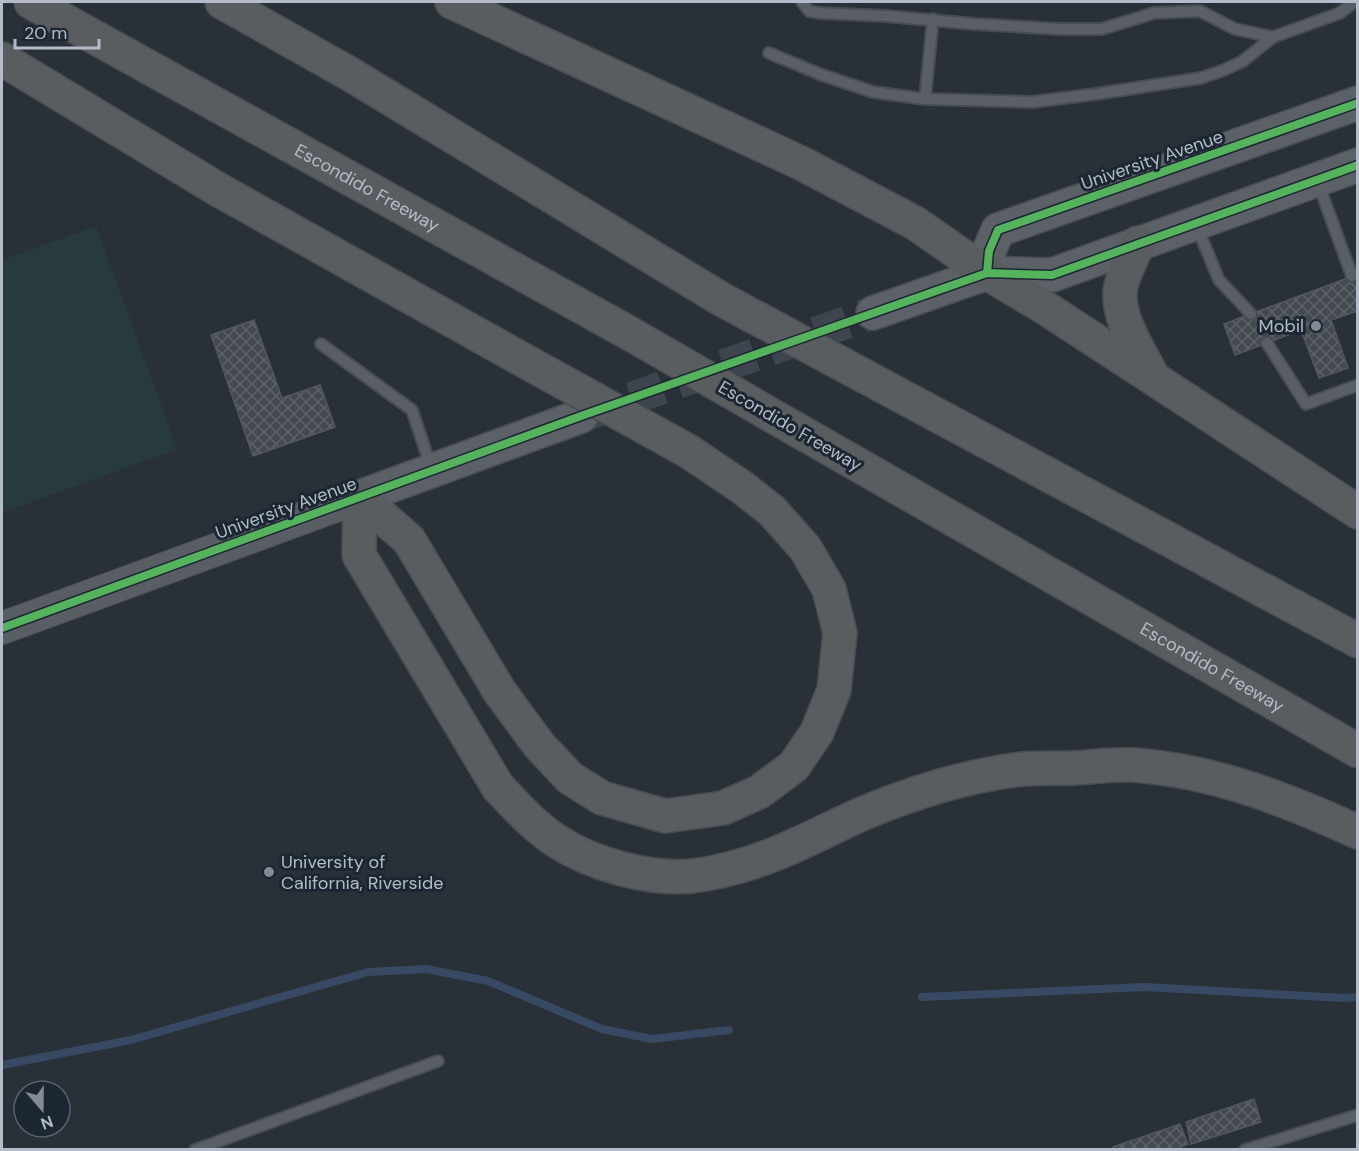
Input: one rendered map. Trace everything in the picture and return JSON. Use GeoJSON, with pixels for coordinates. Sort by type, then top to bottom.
{"type":"FeatureCollection","features":[{"type":"Feature","properties":{"kind":"highway","name":"Escondido Freeway"},"geometry":{"type":"LineString","coordinates":[[31,2],[629,333],[1358,752]]}},
{"type":"Feature","properties":{"kind":"highway"},"geometry":{"type":"LineString","coordinates":[[222,2],[351,74],[721,299],[1358,641]]}},
{"type":"Feature","properties":{"kind":"highway"},"geometry":{"type":"LineString","coordinates":[[452,2],[801,163],[915,224],[987,273],[1358,512]]}},
{"type":"Feature","properties":{"kind":"highway"},"geometry":{"type":"LineString","coordinates":[[2,59],[219,190],[688,451],[743,488],[772,511],[805,548],[829,589],[840,633],[834,690],[817,732],[794,766],[759,792],[723,808],[665,816],[602,798],[570,777],[539,746],[500,692],[409,540],[360,497]]}},
{"type":"Feature","properties":{"kind":"highway"},"geometry":{"type":"LineString","coordinates":[[1138,243],[1121,286],[1120,296],[1128,331],[1156,381]]}},
{"type":"Feature","properties":{"kind":"highway"},"geometry":{"type":"LineString","coordinates":[[360,497],[359,555],[498,787],[523,814],[555,840],[595,862],[647,874],[690,876],[727,869],[768,856],[909,795],[955,782],[1015,770],[1132,765],[1178,770],[1237,783],[1292,803],[1358,832]]}},
{"type":"Feature","properties":{"kind":"main road","name":"University Avenue"},"geometry":{"type":"LineString","coordinates":[[987,273],[989,251],[998,231],[1358,103]]}},
{"type":"Feature","properties":{"kind":"main road"},"geometry":{"type":"LineString","coordinates":[[873,313],[987,273],[1052,275],[1358,165]]}},
{"type":"Feature","properties":{"kind":"main road","name":"University Avenue"},"geometry":{"type":"LineString","coordinates":[[360,497],[581,416]]}},
{"type":"Feature","properties":{"kind":"street","name":"University Avenue"},"geometry":{"type":"LineString","coordinates":[[2,628],[360,497]]}},
{"type":"Feature","properties":{"kind":"lane"},"geometry":{"type":"LineString","coordinates":[[802,2],[809,11],[820,13],[1102,30],[1154,13],[1200,11],[1235,29],[1273,37]]}},
{"type":"Feature","properties":{"kind":"lane"},"geometry":{"type":"LineString","coordinates":[[769,53],[822,75],[873,92],[925,99],[1032,102],[1201,78],[1243,61],[1273,37],[1340,13],[1354,2]]}},
{"type":"Feature","properties":{"kind":"lane"},"geometry":{"type":"LineString","coordinates":[[925,99],[933,19]]}},
{"type":"Feature","properties":{"kind":"lane"},"geometry":{"type":"LineString","coordinates":[[1317,179],[1353,276]]}},
{"type":"Feature","properties":{"kind":"lane"},"geometry":{"type":"LineString","coordinates":[[1195,223],[1219,280],[1251,314]]}},
{"type":"Feature","properties":{"kind":"lane"},"geometry":{"type":"LineString","coordinates":[[1267,343],[1306,404],[1358,385]]}},
{"type":"Feature","properties":{"kind":"lane"},"geometry":{"type":"LineString","coordinates":[[321,344],[412,410],[432,470]]}},
{"type":"Feature","properties":{"kind":"lane"},"geometry":{"type":"LineString","coordinates":[[195,1149],[438,1061]]}},
{"type":"Feature","properties":{"kind":"lane"},"geometry":{"type":"LineString","coordinates":[[1245,1149],[1358,1115]]}},
{"type":"Feature","properties":{"kind":"green space"},"geometry":{"type":"Polygon","coordinates":[[[96,226],[177,449],[2,513],[2,260],[96,226]]]}},
{"type":"Feature","properties":{"kind":"building"},"geometry":{"type":"Polygon","coordinates":[[[1358,274],[1358,311],[1331,320],[1348,368],[1319,378],[1301,330],[1235,355],[1224,324],[1358,274]]]}},
{"type":"Feature","properties":{"kind":"building"},"geometry":{"type":"Polygon","coordinates":[[[254,320],[282,398],[320,385],[335,427],[253,456],[211,335],[254,320]]]}},
{"type":"Feature","properties":{"kind":"building"},"geometry":{"type":"Polygon","coordinates":[[[1254,1099],[1261,1122],[1191,1144],[1186,1122],[1254,1099]]]}},
{"type":"Feature","properties":{"kind":"building"},"geometry":{"type":"Polygon","coordinates":[[[1180,1124],[1188,1144],[1174,1150],[1114,1150],[1113,1147],[1180,1124]]]}},
{"type":"Feature","properties":{"kind":"waterway"},"geometry":{"type":"LineString","coordinates":[[2,1065],[131,1040],[368,972],[426,969],[488,981],[602,1029],[652,1039],[729,1030]]}},
{"type":"Feature","properties":{"kind":"waterway"},"geometry":{"type":"LineString","coordinates":[[922,997],[1144,987],[1358,997]]}},
{"type":"Feature","properties":{"kind":"tunnel"},"geometry":{"type":"LineString","coordinates":[[585,415],[873,313]]}},
{"type":"Feature","properties":{"kind":"cycle path"},"geometry":{"type":"LineString","coordinates":[[987,273],[989,251],[998,230],[1358,103]]}},
{"type":"Feature","properties":{"kind":"cycle path"},"geometry":{"type":"LineString","coordinates":[[2,628],[581,416],[987,273],[1052,275],[1358,165]]}},
{"type":"Feature","properties":{"kind":"place","name":"Mobil"},"geometry":{"type":"Point","coordinates":[1316,326]}},
{"type":"Feature","properties":{"kind":"place","name":"University of California, Riverside"},"geometry":{"type":"Point","coordinates":[269,872]}}]}
